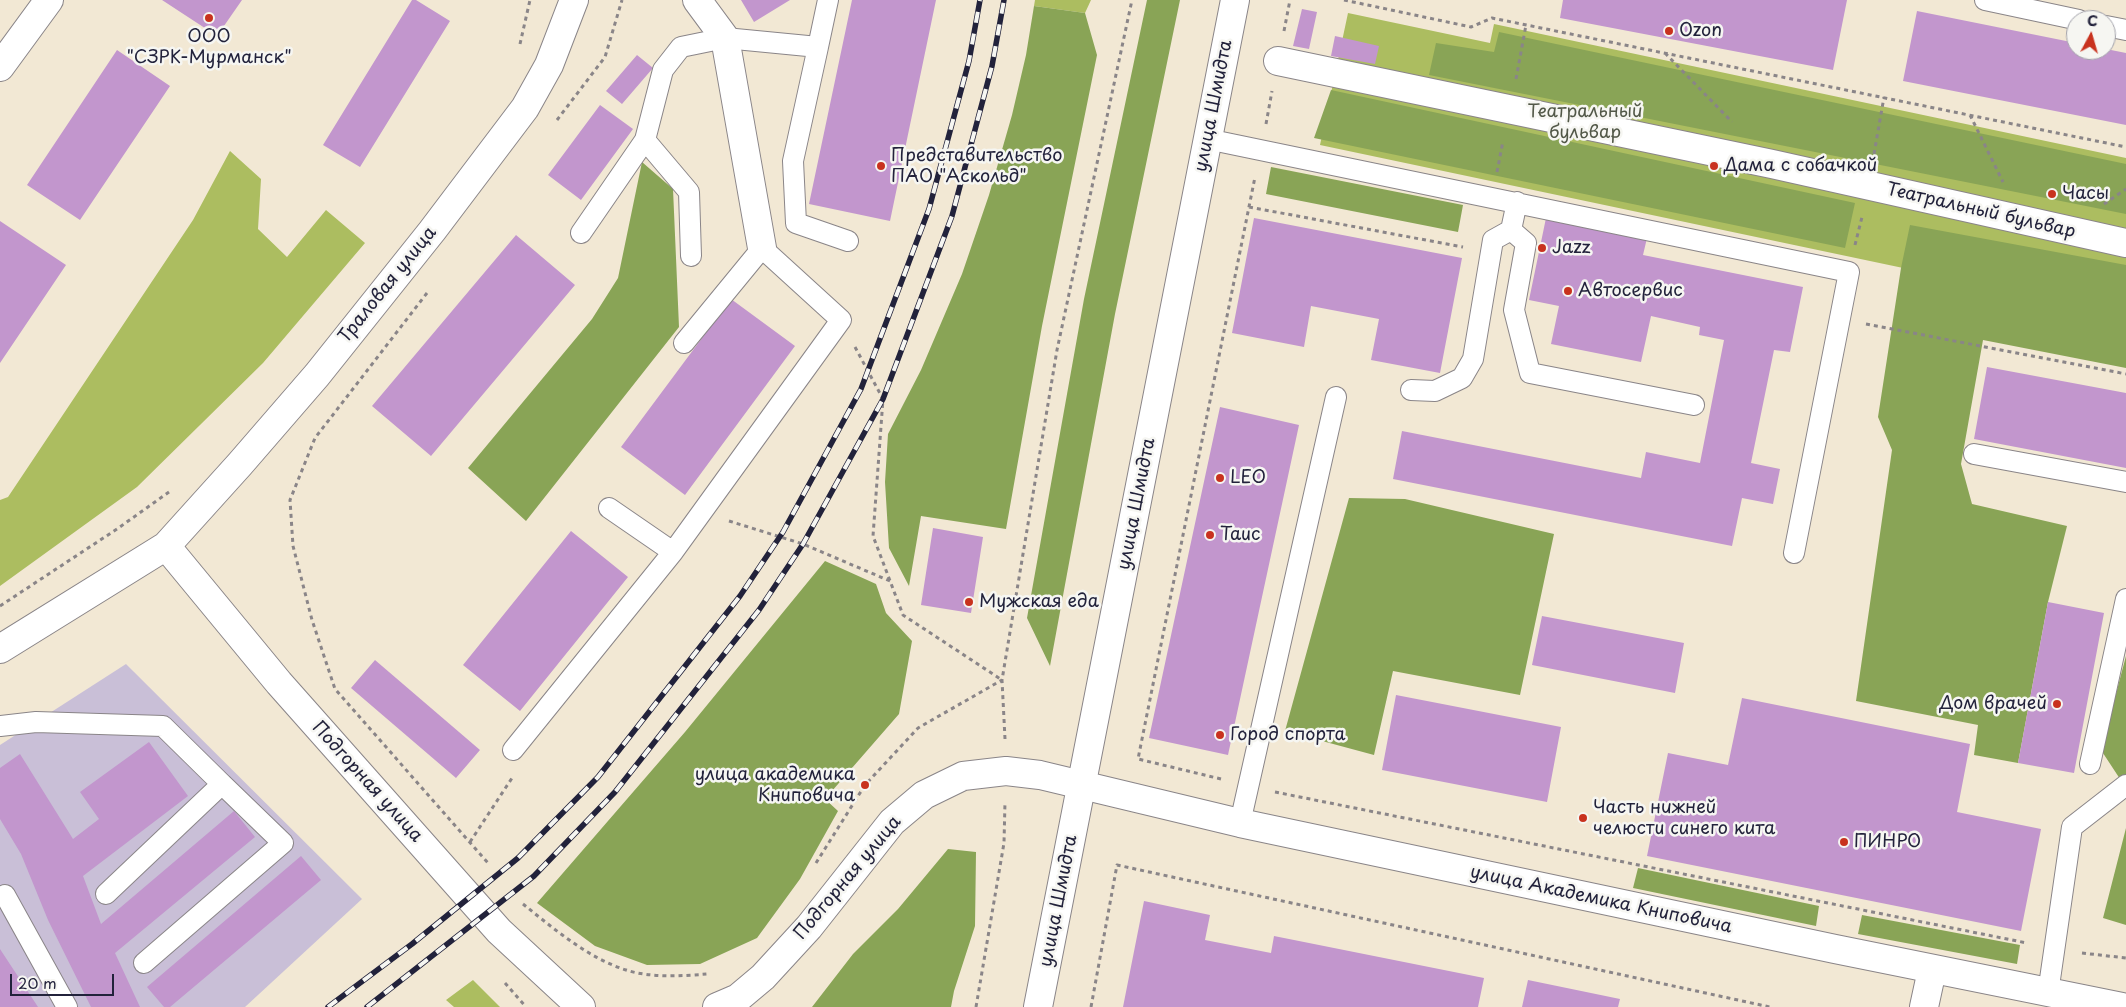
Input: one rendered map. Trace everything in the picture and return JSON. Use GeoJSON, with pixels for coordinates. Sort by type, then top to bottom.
{"type":"FeatureCollection","features":[{"type":"Feature","properties":{"kind":"main road"},"geometry":{"type":"LineString","coordinates":[[0,67],[49,0]]}},
{"type":"Feature","properties":{"kind":"main road","name":"Траловая улица"},"geometry":{"type":"LineString","coordinates":[[0,649],[166,546],[317,375],[432,231],[525,108],[549,65],[574,0]]}},
{"type":"Feature","properties":{"kind":"main road"},"geometry":{"type":"LineString","coordinates":[[697,0],[725,38],[762,248]]}},
{"type":"Feature","properties":{"kind":"main road","name":"улица Шмидта"},"geometry":{"type":"LineString","coordinates":[[1038,1007],[1235,0]]}},
{"type":"Feature","properties":{"kind":"main road","name":"Театральный бульвар"},"geometry":{"type":"LineString","coordinates":[[1278,61],[1772,164],[2126,243]]}},
{"type":"Feature","properties":{"kind":"main road","name":"Подгорная улица"},"geometry":{"type":"LineString","coordinates":[[166,546],[279,683],[499,931],[581,1007]]}},
{"type":"Feature","properties":{"kind":"main road","name":"Подгорная улица"},"geometry":{"type":"LineString","coordinates":[[717,1007],[738,998],[763,977],[809,927],[892,822],[924,795],[963,776],[1006,771],[1040,775],[1082,786]]}},
{"type":"Feature","properties":{"kind":"main road","name":"улица Академика Книповича"},"geometry":{"type":"LineString","coordinates":[[1082,786],[1240,823],[1932,970],[2122,1007]]}},
{"type":"Feature","properties":{"kind":"main road"},"geometry":{"type":"LineString","coordinates":[[1924,1007],[1932,970]]}},
{"type":"Feature","properties":{"kind":"lane"},"geometry":{"type":"LineString","coordinates":[[828,0],[793,161],[796,223],[848,241]]}},
{"type":"Feature","properties":{"kind":"lane"},"geometry":{"type":"LineString","coordinates":[[1984,0],[2066,17]]}},
{"type":"Feature","properties":{"kind":"lane"},"geometry":{"type":"LineString","coordinates":[[581,234],[645,140],[663,70],[680,47],[725,38],[818,47]]}},
{"type":"Feature","properties":{"kind":"lane"},"geometry":{"type":"LineString","coordinates":[[1207,139],[1849,272],[1794,553]]}},
{"type":"Feature","properties":{"kind":"lane"},"geometry":{"type":"LineString","coordinates":[[645,140],[689,192],[691,256]]}},
{"type":"Feature","properties":{"kind":"lane"},"geometry":{"type":"LineString","coordinates":[[1411,390],[1435,392],[1462,378],[1466,372],[1473,359],[1493,240],[1511,230],[1517,202]]}},
{"type":"Feature","properties":{"kind":"lane"},"geometry":{"type":"LineString","coordinates":[[1511,230],[1526,244],[1514,310],[1530,373],[1694,405]]}},
{"type":"Feature","properties":{"kind":"lane"},"geometry":{"type":"LineString","coordinates":[[513,750],[673,552],[841,320],[762,248],[684,343]]}},
{"type":"Feature","properties":{"kind":"lane"},"geometry":{"type":"LineString","coordinates":[[1240,823],[1336,397]]}},
{"type":"Feature","properties":{"kind":"lane"},"geometry":{"type":"LineString","coordinates":[[1974,454],[2126,482]]}},
{"type":"Feature","properties":{"kind":"lane"},"geometry":{"type":"LineString","coordinates":[[609,508],[673,552]]}},
{"type":"Feature","properties":{"kind":"lane"},"geometry":{"type":"LineString","coordinates":[[2090,764],[2126,599]]}},
{"type":"Feature","properties":{"kind":"lane"},"geometry":{"type":"LineString","coordinates":[[0,726],[36,722],[163,726],[283,844],[144,963]]}},
{"type":"Feature","properties":{"kind":"lane"},"geometry":{"type":"LineString","coordinates":[[106,894],[222,784]]}},
{"type":"Feature","properties":{"kind":"lane"},"geometry":{"type":"LineString","coordinates":[[2048,993],[2056,949],[2072,827],[2126,785]]}},
{"type":"Feature","properties":{"kind":"lane"},"geometry":{"type":"LineString","coordinates":[[2,892],[67,1007]]}},
{"type":"Feature","properties":{"kind":"path"},"geometry":{"type":"LineString","coordinates":[[520,46],[530,0]]}},
{"type":"Feature","properties":{"kind":"path"},"geometry":{"type":"LineString","coordinates":[[557,120],[605,57],[622,0]]}},
{"type":"Feature","properties":{"kind":"path"},"geometry":{"type":"LineString","coordinates":[[976,1007],[1004,843],[1006,771],[1002,680],[1057,350],[1132,0]]}},
{"type":"Feature","properties":{"kind":"path"},"geometry":{"type":"LineString","coordinates":[[1290,0],[1138,760],[1248,786],[2056,949],[2126,958]]}},
{"type":"Feature","properties":{"kind":"path"},"geometry":{"type":"LineString","coordinates":[[1344,0],[1471,27],[1492,18],[2126,147]]}},
{"type":"Feature","properties":{"kind":"path"},"geometry":{"type":"LineString","coordinates":[[1665,53],[1739,129]]}},
{"type":"Feature","properties":{"kind":"path"},"geometry":{"type":"LineString","coordinates":[[1970,115],[2022,220]]}},
{"type":"Feature","properties":{"kind":"path"},"geometry":{"type":"LineString","coordinates":[[1249,207],[1490,253]]}},
{"type":"Feature","properties":{"kind":"path"},"geometry":{"type":"LineString","coordinates":[[431,288],[315,438],[290,500],[293,546],[312,620],[336,689],[488,863]]}},
{"type":"Feature","properties":{"kind":"path"},"geometry":{"type":"LineString","coordinates":[[1841,319],[2126,374]]}},
{"type":"Feature","properties":{"kind":"path"},"geometry":{"type":"LineString","coordinates":[[841,320],[883,399],[873,536],[903,615],[1002,680]]}},
{"type":"Feature","properties":{"kind":"path"},"geometry":{"type":"LineString","coordinates":[[0,606],[117,529],[172,490]]}},
{"type":"Feature","properties":{"kind":"path"},"geometry":{"type":"LineString","coordinates":[[721,519],[803,544],[890,582]]}},
{"type":"Feature","properties":{"kind":"path"},"geometry":{"type":"LineString","coordinates":[[814,867],[865,785],[918,728],[1002,680]]}},
{"type":"Feature","properties":{"kind":"path"},"geometry":{"type":"LineString","coordinates":[[470,842],[515,773]]}},
{"type":"Feature","properties":{"kind":"path"},"geometry":{"type":"LineString","coordinates":[[1091,1007],[1117,865],[1770,1007]]}},
{"type":"Feature","properties":{"kind":"path"},"geometry":{"type":"LineString","coordinates":[[522,904],[577,947],[627,971],[674,977],[710,974]]}},
{"type":"Feature","properties":{"kind":"shaded area"},"geometry":{"type":"Polygon","coordinates":[[[126,664],[362,899],[245,1007],[0,1007],[0,745],[126,664]]]}},
{"type":"Feature","properties":{"kind":"green space"},"geometry":{"type":"Polygon","coordinates":[[[1035,0],[1091,0],[1085,13],[1034,6],[1035,0]]]}},
{"type":"Feature","properties":{"kind":"green space"},"geometry":{"type":"Polygon","coordinates":[[[1147,0],[1180,0],[1115,314],[1050,666],[1027,618],[1084,299],[1147,0]]]}},
{"type":"Feature","properties":{"kind":"green space"},"geometry":{"type":"Polygon","coordinates":[[[1034,6],[1085,13],[1097,55],[1042,326],[1006,529],[921,516],[909,586],[889,548],[885,482],[888,434],[921,370],[962,274],[989,195],[1012,115],[1026,55],[1034,6]]]}},
{"type":"Feature","properties":{"kind":"green space","name":"Театральный бульвар"},"geometry":{"type":"Polygon","coordinates":[[[1348,13],[1490,43],[1494,24],[2126,158],[2126,315],[1320,145],[1348,13]]]}},
{"type":"Feature","properties":{"kind":"green space"},"geometry":{"type":"Polygon","coordinates":[[[1499,32],[2126,164],[2126,214],[1429,75],[1436,43],[1494,52],[1499,32]]]}},
{"type":"Feature","properties":{"kind":"green space"},"geometry":{"type":"Polygon","coordinates":[[[1331,90],[1855,203],[1845,248],[1314,138],[1331,90]]]}},
{"type":"Feature","properties":{"kind":"green space"},"geometry":{"type":"Polygon","coordinates":[[[230,151],[261,179],[258,229],[287,257],[326,210],[365,243],[263,363],[137,487],[0,586],[0,500],[8,497],[193,220],[230,151]]]}},
{"type":"Feature","properties":{"kind":"green space"},"geometry":{"type":"Polygon","coordinates":[[[642,162],[673,189],[679,327],[526,521],[468,468],[592,319],[618,278],[642,162]]]}},
{"type":"Feature","properties":{"kind":"green space"},"geometry":{"type":"Polygon","coordinates":[[[1271,167],[1463,205],[1458,232],[1266,194],[1271,167]]]}},
{"type":"Feature","properties":{"kind":"green space"},"geometry":{"type":"Polygon","coordinates":[[[1910,225],[2126,265],[2126,368],[1983,340],[1961,464],[1972,504],[2067,526],[2048,602],[2018,763],[1974,755],[1978,725],[1856,701],[1892,450],[1878,417],[1901,268],[1910,225]]]}},
{"type":"Feature","properties":{"kind":"green space"},"geometry":{"type":"Polygon","coordinates":[[[1349,498],[1405,499],[1554,534],[1520,695],[1393,671],[1374,755],[1285,731],[1349,498]]]}},
{"type":"Feature","properties":{"kind":"green space"},"geometry":{"type":"Polygon","coordinates":[[[825,561],[876,584],[886,613],[912,641],[899,714],[825,799],[838,811],[800,879],[757,938],[700,964],[647,965],[595,946],[537,903],[685,732],[825,561]]]}},
{"type":"Feature","properties":{"kind":"green space"},"geometry":{"type":"Polygon","coordinates":[[[2126,656],[2126,775],[2120,779],[2101,750],[2126,656]]]}},
{"type":"Feature","properties":{"kind":"green space"},"geometry":{"type":"Polygon","coordinates":[[[2126,828],[2126,925],[2103,918],[2126,828]]]}},
{"type":"Feature","properties":{"kind":"green space"},"geometry":{"type":"Polygon","coordinates":[[[948,849],[976,852],[975,926],[954,991],[951,1007],[812,1007],[853,954],[898,909],[948,849]]]}},
{"type":"Feature","properties":{"kind":"green space"},"geometry":{"type":"Polygon","coordinates":[[[1638,868],[1819,906],[1816,926],[1633,888],[1638,868]]]}},
{"type":"Feature","properties":{"kind":"green space"},"geometry":{"type":"Polygon","coordinates":[[[1862,915],[2020,945],[2017,964],[1858,934],[1862,915]]]}},
{"type":"Feature","properties":{"kind":"green space"},"geometry":{"type":"Polygon","coordinates":[[[473,980],[500,1007],[454,1007],[446,1000],[473,980]]]}},
{"type":"Feature","properties":{"kind":"building","name":"ООО \"СЗРК-Мурманск\""},"geometry":{"type":"Polygon","coordinates":[[[162,0],[242,0],[217,36],[162,0]]]}},
{"type":"Feature","properties":{"kind":"building"},"geometry":{"type":"Polygon","coordinates":[[[412,0],[416,0],[450,21],[360,167],[323,145],[412,0]]]}},
{"type":"Feature","properties":{"kind":"building"},"geometry":{"type":"Polygon","coordinates":[[[741,0],[790,0],[754,22],[741,0]]]}},
{"type":"Feature","properties":{"kind":"building"},"geometry":{"type":"Polygon","coordinates":[[[852,0],[936,0],[890,221],[809,204],[852,0]]]}},
{"type":"Feature","properties":{"kind":"building"},"geometry":{"type":"Polygon","coordinates":[[[1563,0],[1847,0],[1833,70],[1560,18],[1563,0]]]}},
{"type":"Feature","properties":{"kind":"building"},"geometry":{"type":"Polygon","coordinates":[[[1302,9],[1317,12],[1309,49],[1293,46],[1302,9]]]}},
{"type":"Feature","properties":{"kind":"building"},"geometry":{"type":"Polygon","coordinates":[[[1917,11],[2066,41],[2066,60],[2116,60],[2116,51],[2126,53],[2126,125],[1903,81],[1917,11]]]}},
{"type":"Feature","properties":{"kind":"building"},"geometry":{"type":"Polygon","coordinates":[[[1335,36],[1379,46],[1375,64],[1331,56],[1335,36]]]}},
{"type":"Feature","properties":{"kind":"building"},"geometry":{"type":"Polygon","coordinates":[[[117,50],[170,86],[80,220],[27,185],[117,50]]]}},
{"type":"Feature","properties":{"kind":"building"},"geometry":{"type":"Polygon","coordinates":[[[637,55],[653,68],[622,104],[606,91],[637,55]]]}},
{"type":"Feature","properties":{"kind":"building"},"geometry":{"type":"Polygon","coordinates":[[[600,105],[633,129],[581,200],[548,175],[600,105]]]}},
{"type":"Feature","properties":{"kind":"building"},"geometry":{"type":"Polygon","coordinates":[[[1254,218],[1462,258],[1440,373],[1371,360],[1379,319],[1311,306],[1304,347],[1232,333],[1254,218]]]}},
{"type":"Feature","properties":{"kind":"building"},"geometry":{"type":"Polygon","coordinates":[[[1546,218],[1647,238],[1643,255],[1803,287],[1790,352],[1774,350],[1751,463],[1780,469],[1773,504],[1742,498],[1732,546],[1393,479],[1402,431],[1641,478],[1646,452],[1700,463],[1724,340],[1699,335],[1700,327],[1651,316],[1641,362],[1551,344],[1559,306],[1529,300],[1546,218]]]}},
{"type":"Feature","properties":{"kind":"building"},"geometry":{"type":"Polygon","coordinates":[[[0,221],[66,265],[0,363],[0,221]]]}},
{"type":"Feature","properties":{"kind":"building"},"geometry":{"type":"Polygon","coordinates":[[[516,235],[575,285],[431,456],[372,406],[516,235]]]}},
{"type":"Feature","properties":{"kind":"building"},"geometry":{"type":"Polygon","coordinates":[[[731,299],[795,346],[685,495],[621,447],[731,299]]]}},
{"type":"Feature","properties":{"kind":"building"},"geometry":{"type":"Polygon","coordinates":[[[1987,367],[2126,393],[2126,468],[1974,439],[1987,367]]]}},
{"type":"Feature","properties":{"kind":"building"},"geometry":{"type":"Polygon","coordinates":[[[1220,407],[1299,425],[1228,755],[1149,738],[1220,407]]]}},
{"type":"Feature","properties":{"kind":"building"},"geometry":{"type":"Polygon","coordinates":[[[933,528],[983,537],[971,613],[921,605],[933,528]]]}},
{"type":"Feature","properties":{"kind":"building"},"geometry":{"type":"Polygon","coordinates":[[[571,531],[628,577],[520,711],[463,665],[571,531]]]}},
{"type":"Feature","properties":{"kind":"building"},"geometry":{"type":"Polygon","coordinates":[[[2048,602],[2104,613],[2074,773],[2018,763],[2048,602]]]}},
{"type":"Feature","properties":{"kind":"building"},"geometry":{"type":"Polygon","coordinates":[[[1542,616],[1684,643],[1675,693],[1532,665],[1542,616]]]}},
{"type":"Feature","properties":{"kind":"building"},"geometry":{"type":"Polygon","coordinates":[[[375,660],[480,750],[456,778],[351,688],[375,660]]]}},
{"type":"Feature","properties":{"kind":"building"},"geometry":{"type":"Polygon","coordinates":[[[1396,695],[1561,727],[1547,802],[1382,770],[1396,695]]]}},
{"type":"Feature","properties":{"kind":"building","name":"ПИНРО"},"geometry":{"type":"Polygon","coordinates":[[[1742,698],[1970,744],[1957,812],[2041,829],[2021,931],[1647,856],[1668,753],[1728,765],[1742,698]]]}},
{"type":"Feature","properties":{"kind":"building"},"geometry":{"type":"Polygon","coordinates":[[[149,742],[188,796],[83,876],[101,924],[234,811],[255,837],[115,953],[140,1007],[91,1007],[48,920],[21,854],[0,819],[0,768],[20,754],[73,839],[99,819],[80,792],[149,742]]]}},
{"type":"Feature","properties":{"kind":"building"},"geometry":{"type":"Polygon","coordinates":[[[301,856],[321,880],[170,1007],[164,1007],[147,987],[301,856]]]}},
{"type":"Feature","properties":{"kind":"building"},"geometry":{"type":"Polygon","coordinates":[[[1144,901],[1210,915],[1205,940],[1271,953],[1274,936],[1484,978],[1478,1007],[1123,1007],[1144,901]]]}},
{"type":"Feature","properties":{"kind":"building"},"geometry":{"type":"Polygon","coordinates":[[[0,949],[38,1007],[0,1007],[0,949]]]}},
{"type":"Feature","properties":{"kind":"building"},"geometry":{"type":"Polygon","coordinates":[[[1528,980],[1620,999],[1618,1007],[1522,1007],[1528,980]]]}},
{"type":"Feature","properties":{"kind":"railway"},"geometry":{"type":"LineString","coordinates":[[328,1007],[412,944],[518,858],[598,777],[740,596],[783,532],[861,389],[929,209],[969,61],[980,0]]}},
{"type":"Feature","properties":{"kind":"railway"},"geometry":{"type":"LineString","coordinates":[[367,1007],[534,876],[615,792],[759,610],[803,544],[883,399],[952,216],[992,66],[1004,0]]}},
{"type":"Feature","properties":{"kind":"place","name":"ООО \"СЗРК-Мурманск\""},"geometry":{"type":"Point","coordinates":[209,18]}},
{"type":"Feature","properties":{"kind":"place","name":"Ozon"},"geometry":{"type":"Point","coordinates":[1669,31]}},
{"type":"Feature","properties":{"kind":"place","name":"Представительство ПАО \"Аскольд\""},"geometry":{"type":"Point","coordinates":[881,166]}},
{"type":"Feature","properties":{"kind":"place","name":"Дама с собачкой"},"geometry":{"type":"Point","coordinates":[1714,166]}},
{"type":"Feature","properties":{"kind":"place","name":"Часы"},"geometry":{"type":"Point","coordinates":[2052,194]}},
{"type":"Feature","properties":{"kind":"place","name":"Jazz"},"geometry":{"type":"Point","coordinates":[1542,248]}},
{"type":"Feature","properties":{"kind":"place","name":"Автосервис"},"geometry":{"type":"Point","coordinates":[1568,291]}},
{"type":"Feature","properties":{"kind":"place","name":"LEO"},"geometry":{"type":"Point","coordinates":[1220,478]}},
{"type":"Feature","properties":{"kind":"place","name":"Таис"},"geometry":{"type":"Point","coordinates":[1210,535]}},
{"type":"Feature","properties":{"kind":"place","name":"Мужская еда"},"geometry":{"type":"Point","coordinates":[969,602]}},
{"type":"Feature","properties":{"kind":"place","name":"Дом врачей"},"geometry":{"type":"Point","coordinates":[2057,704]}},
{"type":"Feature","properties":{"kind":"place","name":"Город спорта"},"geometry":{"type":"Point","coordinates":[1220,735]}},
{"type":"Feature","properties":{"kind":"place","name":"улица академика Книповича"},"geometry":{"type":"Point","coordinates":[865,785]}},
{"type":"Feature","properties":{"kind":"place","name":"Часть нижней челюсти синего кита"},"geometry":{"type":"Point","coordinates":[1583,818]}},
{"type":"Feature","properties":{"kind":"place","name":"ПИНРО"},"geometry":{"type":"Point","coordinates":[1844,842]}}]}
